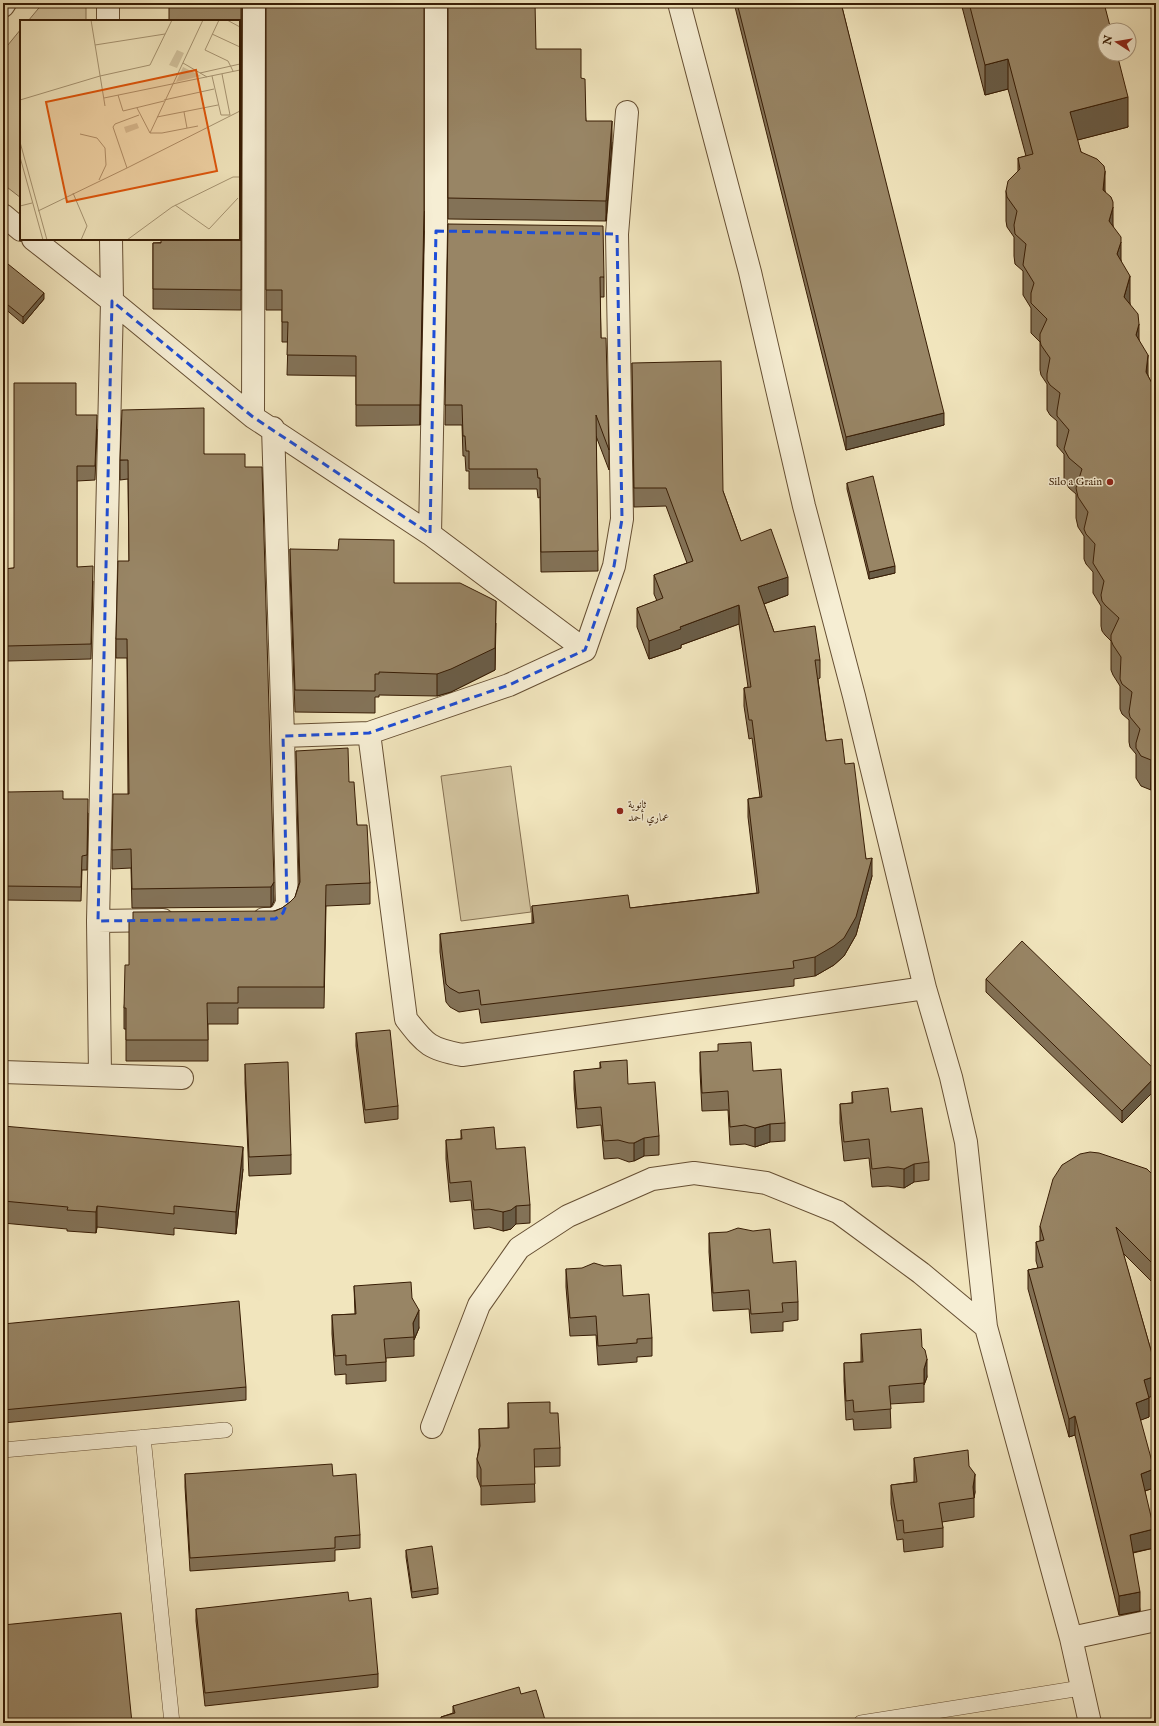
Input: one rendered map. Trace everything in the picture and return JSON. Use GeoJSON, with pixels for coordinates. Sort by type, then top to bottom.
{"type":"FeatureCollection","features":[{"type":"Feature","properties":{"kind":"street"},"geometry":{"type":"LineString","coordinates":[[108,3],[108,20]]}},
{"type":"Feature","properties":{"kind":"street"},"geometry":{"type":"LineString","coordinates":[[253,417],[254,3]]}},
{"type":"Feature","properties":{"kind":"street"},"geometry":{"type":"LineString","coordinates":[[430,534],[436,230],[436,3]]}},
{"type":"Feature","properties":{"kind":"street"},"geometry":{"type":"LineString","coordinates":[[679,3],[750,272],[804,506],[854,696],[925,988],[951,1077],[966,1142],[986,1327],[1070,1638],[1090,1723]]}},
{"type":"Feature","properties":{"kind":"street"},"geometry":{"type":"LineString","coordinates":[[283,736],[369,733],[509,685],[585,650],[614,566],[622,519],[609,234],[627,112]]}},
{"type":"Feature","properties":{"kind":"street"},"geometry":{"type":"LineString","coordinates":[[3,215],[20,229]]}},
{"type":"Feature","properties":{"kind":"street"},"geometry":{"type":"LineString","coordinates":[[436,230],[459,231]]}},
{"type":"Feature","properties":{"kind":"street"},"geometry":{"type":"LineString","coordinates":[[34,240],[112,301],[253,417],[273,428],[430,534],[585,650]]}},
{"type":"Feature","properties":{"kind":"street"},"geometry":{"type":"LineString","coordinates":[[100,1074],[98,921],[112,301],[111,240]]}},
{"type":"Feature","properties":{"kind":"street"},"geometry":{"type":"LineString","coordinates":[[244,919],[275,919],[283,914],[287,903],[273,428]]}},
{"type":"Feature","properties":{"kind":"street"},"geometry":{"type":"LineString","coordinates":[[369,733],[406,1019],[422,1039],[439,1050],[462,1055],[925,988]]}},
{"type":"Feature","properties":{"kind":"street"},"geometry":{"type":"LineString","coordinates":[[98,921],[182,920]]}},
{"type":"Feature","properties":{"kind":"street"},"geometry":{"type":"LineString","coordinates":[[3,1072],[100,1074],[182,1078]]}},
{"type":"Feature","properties":{"kind":"street"},"geometry":{"type":"LineString","coordinates":[[432,1427],[479,1305],[518,1248],[568,1216],[652,1179],[694,1172],[766,1183],[838,1212],[921,1273],[986,1327]]}},
{"type":"Feature","properties":{"kind":"street"},"geometry":{"type":"LineString","coordinates":[[1070,1638],[1156,1620]]}},
{"type":"Feature","properties":{"kind":"lane"},"geometry":{"type":"LineString","coordinates":[[3,1450],[225,1430]]}},
{"type":"Feature","properties":{"kind":"lane"},"geometry":{"type":"LineString","coordinates":[[143,1437],[172,1723]]}},
{"type":"Feature","properties":{"kind":"lane"},"geometry":{"type":"LineString","coordinates":[[861,1723],[1081,1688]]}},
{"type":"Feature","properties":{"kind":"highlighted area"},"geometry":{"type":"Polygon","coordinates":[[[436,231],[617,234],[622,519],[614,566],[585,650],[509,685],[369,733],[283,736],[287,903],[283,913],[275,919],[98,921],[112,301],[253,417],[430,534],[436,231]]]}},
{"type":"Feature","properties":{"kind":"shaded area"},"geometry":{"type":"Polygon","coordinates":[[[43,3],[86,3],[86,20],[29,20],[43,3]]]}},
{"type":"Feature","properties":{"kind":"shaded area"},"geometry":{"type":"Polygon","coordinates":[[[20,30],[20,197],[3,184],[3,51],[20,30]]]}},
{"type":"Feature","properties":{"kind":"shaded area"},"geometry":{"type":"Polygon","coordinates":[[[511,766],[531,912],[461,921],[441,776],[511,766]]]}},
{"type":"Feature","properties":{"kind":"building"},"geometry":{"type":"Polygon","coordinates":[[[169,3],[241,3],[241,290],[153,289],[153,243],[161,243],[161,240],[240,240],[240,20],[169,20],[169,3]]]}},
{"type":"Feature","properties":{"kind":"building"},"geometry":{"type":"Polygon","coordinates":[[[266,3],[424,3],[424,211],[420,405],[356,405],[356,356],[287,355],[288,322],[282,322],[282,290],[266,290],[266,3]]]}},
{"type":"Feature","properties":{"kind":"building"},"geometry":{"type":"Polygon","coordinates":[[[448,3],[535,3],[536,49],[581,49],[581,78],[585,79],[586,121],[612,121],[606,201],[448,198],[448,3]]]}},
{"type":"Feature","properties":{"kind":"building"},"geometry":{"type":"Polygon","coordinates":[[[737,3],[841,3],[944,413],[846,437],[737,3]]]}},
{"type":"Feature","properties":{"kind":"building","name":"Silo a Grain"},"geometry":{"type":"Polygon","coordinates":[[[969,3],[1104,3],[1109,22],[1097,22],[1097,62],[1119,62],[1128,97],[1070,112],[1081,152],[1097,159],[1104,166],[1105,171],[1103,190],[1111,197],[1113,202],[1109,221],[1121,237],[1117,254],[1130,276],[1124,297],[1138,314],[1139,324],[1136,335],[1148,355],[1146,372],[1156,391],[1154,410],[1156,412],[1156,758],[1151,760],[1141,756],[1136,748],[1140,729],[1130,717],[1129,712],[1132,692],[1122,684],[1120,679],[1121,657],[1111,640],[1111,635],[1119,618],[1102,601],[1101,595],[1104,581],[1093,563],[1095,544],[1086,534],[1084,529],[1088,512],[1078,497],[1076,488],[1082,469],[1069,458],[1064,449],[1069,430],[1057,416],[1060,393],[1050,385],[1047,380],[1050,358],[1041,345],[1040,334],[1047,319],[1031,303],[1031,293],[1034,283],[1023,265],[1026,244],[1015,234],[1014,225],[1017,211],[1007,197],[1006,191],[1008,181],[1020,169],[1018,158],[1033,154],[1008,59],[985,65],[969,3]]]}},
{"type":"Feature","properties":{"kind":"building"},"geometry":{"type":"Polygon","coordinates":[[[448,224],[603,226],[604,277],[600,277],[601,338],[606,338],[609,450],[596,415],[598,551],[541,552],[540,478],[538,478],[537,469],[469,469],[469,451],[466,451],[465,436],[463,436],[462,405],[445,405],[448,224]]]}},
{"type":"Feature","properties":{"kind":"building"},"geometry":{"type":"Polygon","coordinates":[[[3,260],[44,293],[23,317],[3,301],[3,260]]]}},
{"type":"Feature","properties":{"kind":"building"},"geometry":{"type":"Polygon","coordinates":[[[721,361],[723,491],[741,541],[771,529],[788,577],[758,587],[774,632],[815,626],[820,660],[815,660],[826,741],[842,739],[845,764],[854,763],[866,859],[872,858],[856,917],[844,938],[834,946],[815,957],[793,961],[794,968],[481,1005],[479,990],[459,993],[446,984],[440,934],[534,923],[532,906],[628,895],[630,908],[759,893],[748,799],[762,797],[752,720],[749,720],[744,688],[751,687],[739,605],[680,627],[681,629],[649,641],[637,608],[663,598],[654,575],[693,561],[666,488],[634,488],[632,363],[721,361]]]}},
{"type":"Feature","properties":{"kind":"building"},"geometry":{"type":"Polygon","coordinates":[[[14,383],[76,383],[76,415],[97,415],[95,466],[77,466],[77,567],[93,566],[91,644],[7,646],[7,792],[63,791],[63,799],[88,799],[87,855],[82,856],[81,887],[3,886],[3,569],[14,568],[14,383]]]}},
{"type":"Feature","properties":{"kind":"building"},"geometry":{"type":"Polygon","coordinates":[[[204,408],[204,454],[245,454],[245,467],[262,467],[274,882],[271,887],[132,889],[131,849],[112,850],[113,794],[129,794],[127,639],[116,639],[118,561],[129,561],[128,460],[120,460],[122,410],[204,408]]]}},
{"type":"Feature","properties":{"kind":"building"},"geometry":{"type":"Polygon","coordinates":[[[873,476],[895,566],[869,572],[847,483],[873,476]]]}},
{"type":"Feature","properties":{"kind":"building"},"geometry":{"type":"Polygon","coordinates":[[[339,539],[394,540],[394,583],[460,583],[496,601],[495,648],[437,674],[379,672],[379,674],[375,674],[375,691],[295,690],[290,549],[338,550],[339,539]]]}},
{"type":"Feature","properties":{"kind":"building"},"geometry":{"type":"Polygon","coordinates":[[[348,748],[349,782],[354,782],[357,825],[367,825],[370,883],[326,885],[324,987],[238,987],[238,1003],[207,1003],[208,1040],[126,1040],[126,1008],[124,1008],[125,965],[129,965],[129,921],[133,921],[133,912],[275,911],[290,902],[295,897],[300,882],[296,751],[348,748]]]}},
{"type":"Feature","properties":{"kind":"building"},"geometry":{"type":"Polygon","coordinates":[[[1022,941],[1156,1071],[1156,1076],[1122,1111],[986,979],[1022,941]]]}},
{"type":"Feature","properties":{"kind":"building"},"geometry":{"type":"Polygon","coordinates":[[[390,1030],[398,1106],[365,1110],[356,1033],[390,1030]]]}},
{"type":"Feature","properties":{"kind":"building"},"geometry":{"type":"Polygon","coordinates":[[[751,1042],[753,1071],[781,1069],[785,1123],[770,1124],[755,1128],[745,1125],[730,1127],[728,1091],[702,1093],[700,1052],[718,1051],[718,1044],[751,1042]]]}},
{"type":"Feature","properties":{"kind":"building"},"geometry":{"type":"Polygon","coordinates":[[[627,1060],[628,1084],[655,1082],[659,1136],[644,1138],[634,1143],[618,1140],[604,1141],[601,1107],[577,1109],[574,1071],[601,1068],[600,1062],[627,1060]]]}},
{"type":"Feature","properties":{"kind":"building"},"geometry":{"type":"Polygon","coordinates":[[[288,1062],[291,1155],[249,1157],[245,1064],[288,1062]]]}},
{"type":"Feature","properties":{"kind":"building"},"geometry":{"type":"Polygon","coordinates":[[[888,1088],[891,1112],[922,1108],[929,1162],[914,1164],[904,1169],[888,1167],[872,1169],[869,1139],[844,1142],[840,1104],[853,1103],[852,1092],[888,1088]]]}},
{"type":"Feature","properties":{"kind":"building"},"geometry":{"type":"Polygon","coordinates":[[[3,1126],[243,1147],[236,1212],[174,1206],[174,1214],[97,1206],[96,1212],[67,1210],[68,1207],[3,1201],[3,1126]]]}},
{"type":"Feature","properties":{"kind":"building"},"geometry":{"type":"Polygon","coordinates":[[[494,1127],[496,1149],[525,1147],[530,1205],[516,1206],[511,1210],[503,1212],[489,1209],[474,1210],[471,1181],[450,1183],[446,1140],[462,1139],[461,1130],[494,1127]]]}},
{"type":"Feature","properties":{"kind":"building"},"geometry":{"type":"Polygon","coordinates":[[[1090,1152],[1099,1153],[1147,1169],[1156,1178],[1156,1267],[1116,1227],[1156,1368],[1156,1376],[1144,1380],[1149,1398],[1136,1403],[1154,1469],[1141,1474],[1154,1529],[1130,1535],[1140,1592],[1119,1596],[1075,1416],[1069,1419],[1028,1270],[1043,1267],[1036,1242],[1044,1240],[1040,1226],[1053,1179],[1062,1165],[1080,1154],[1090,1152]]]}},
{"type":"Feature","properties":{"kind":"building"},"geometry":{"type":"Polygon","coordinates":[[[738,1228],[753,1231],[770,1229],[773,1263],[796,1261],[798,1302],[782,1303],[783,1312],[751,1314],[749,1290],[713,1293],[709,1233],[727,1232],[738,1228]]]}},
{"type":"Feature","properties":{"kind":"building"},"geometry":{"type":"Polygon","coordinates":[[[594,1263],[604,1266],[621,1265],[623,1296],[649,1294],[652,1338],[637,1339],[637,1343],[598,1346],[596,1316],[570,1318],[566,1269],[582,1268],[594,1263]]]}},
{"type":"Feature","properties":{"kind":"building"},"geometry":{"type":"Polygon","coordinates":[[[411,1282],[412,1298],[419,1310],[413,1323],[414,1337],[384,1339],[386,1362],[346,1365],[346,1355],[335,1356],[332,1315],[356,1314],[354,1286],[411,1282]]]}},
{"type":"Feature","properties":{"kind":"building"},"geometry":{"type":"Polygon","coordinates":[[[239,1301],[246,1387],[3,1410],[3,1324],[239,1301]]]}},
{"type":"Feature","properties":{"kind":"building"},"geometry":{"type":"Polygon","coordinates":[[[921,1329],[922,1347],[925,1350],[927,1359],[924,1369],[924,1383],[889,1386],[891,1409],[854,1412],[853,1400],[846,1401],[844,1363],[863,1362],[861,1334],[921,1329]]]}},
{"type":"Feature","properties":{"kind":"building"},"geometry":{"type":"Polygon","coordinates":[[[550,1402],[550,1413],[558,1413],[560,1448],[534,1449],[535,1484],[481,1486],[481,1469],[477,1459],[480,1446],[479,1429],[509,1428],[508,1403],[550,1402]]]}},
{"type":"Feature","properties":{"kind":"building"},"geometry":{"type":"Polygon","coordinates":[[[968,1450],[969,1466],[975,1474],[973,1487],[974,1498],[939,1503],[943,1528],[904,1533],[903,1520],[897,1521],[891,1485],[917,1482],[914,1458],[968,1450]]]}},
{"type":"Feature","properties":{"kind":"building"},"geometry":{"type":"Polygon","coordinates":[[[332,1464],[333,1476],[356,1474],[360,1535],[335,1537],[335,1548],[190,1558],[185,1474],[332,1464]]]}},
{"type":"Feature","properties":{"kind":"building"},"geometry":{"type":"Polygon","coordinates":[[[432,1546],[438,1588],[412,1592],[406,1550],[432,1546]]]}},
{"type":"Feature","properties":{"kind":"building"},"geometry":{"type":"Polygon","coordinates":[[[348,1592],[349,1601],[371,1598],[378,1674],[205,1693],[196,1609],[348,1592]]]}},
{"type":"Feature","properties":{"kind":"building"},"geometry":{"type":"Polygon","coordinates":[[[121,1613],[132,1723],[3,1723],[3,1625],[121,1613]]]}},
{"type":"Feature","properties":{"kind":"building"},"geometry":{"type":"Polygon","coordinates":[[[519,1687],[521,1694],[536,1690],[546,1723],[443,1723],[441,1717],[455,1713],[453,1706],[519,1687]]]}},
{"type":"Feature","properties":{"kind":"place","name":"Silo a Grain"},"geometry":{"type":"Point","coordinates":[1110,482]}},
{"type":"Feature","properties":{"kind":"place","name":"ثانوية عماري أحمد"},"geometry":{"type":"Point","coordinates":[620,811]}}]}
